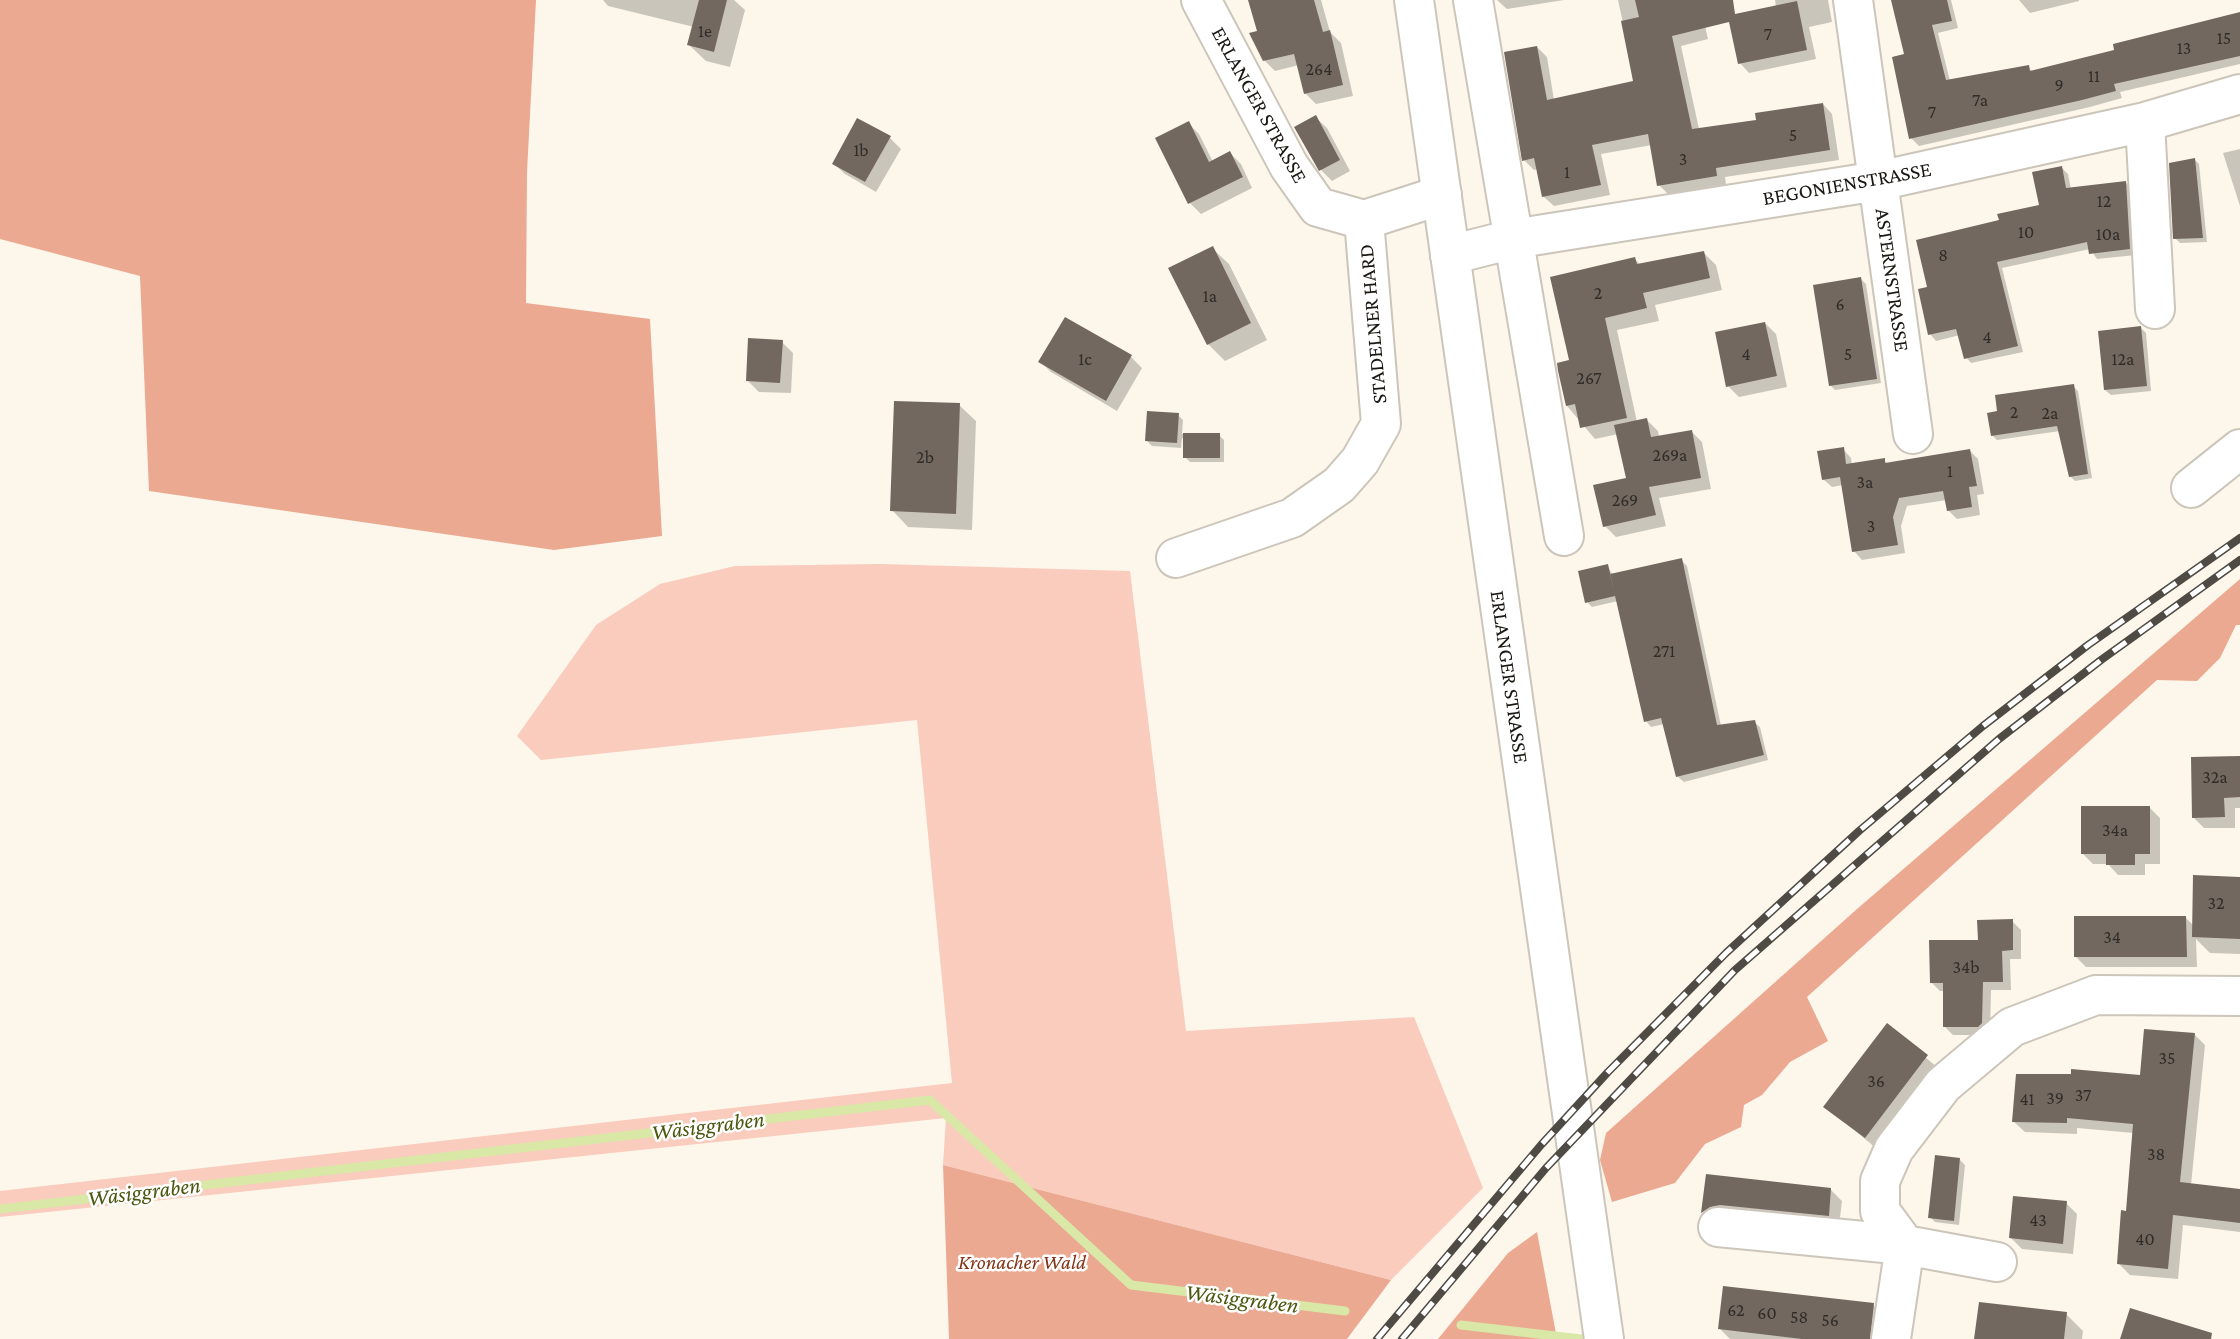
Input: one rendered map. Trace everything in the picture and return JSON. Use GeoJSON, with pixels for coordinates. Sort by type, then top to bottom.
{"type":"FeatureCollection","features":[{"type":"Feature","properties":{"kind":"street","name":"ERLANGER STRASSE"},"geometry":{"type":"LineString","coordinates":[[1201,0],[1289,166],[1318,207],[1364,220]]}},
{"type":"Feature","properties":{"kind":"street","name":"ERLANGER STRASSE"},"geometry":{"type":"LineString","coordinates":[[1414,0],[1604,1339]]}},
{"type":"Feature","properties":{"kind":"street"},"geometry":{"type":"LineString","coordinates":[[1473,0],[1564,536]]}},
{"type":"Feature","properties":{"kind":"street","name":"ASTERNSTRASSE"},"geometry":{"type":"LineString","coordinates":[[1853,0],[1913,434]]}},
{"type":"Feature","properties":{"kind":"street","name":"BEGONIENSTRASSE"},"geometry":{"type":"LineString","coordinates":[[1450,255],[1513,239],[1878,181],[2146,122],[2240,94]]}},
{"type":"Feature","properties":{"kind":"street"},"geometry":{"type":"LineString","coordinates":[[2146,122],[2155,309]]}},
{"type":"Feature","properties":{"kind":"street"},"geometry":{"type":"LineString","coordinates":[[1364,220],[1441,195]]}},
{"type":"Feature","properties":{"kind":"street","name":"STADELNER HARD"},"geometry":{"type":"LineString","coordinates":[[1175,558],[1292,518],[1339,485],[1360,461],[1381,424],[1364,220]]}},
{"type":"Feature","properties":{"kind":"street"},"geometry":{"type":"LineString","coordinates":[[2191,488],[2240,449]]}},
{"type":"Feature","properties":{"kind":"street"},"geometry":{"type":"LineString","coordinates":[[1891,1339],[1905,1245],[1880,1211],[1880,1181],[1894,1149],[1943,1085],[2012,1027],[2096,995],[2240,996]]}},
{"type":"Feature","properties":{"kind":"street"},"geometry":{"type":"LineString","coordinates":[[1718,1227],[1905,1245],[1997,1262]]}},
{"type":"Feature","properties":{"kind":"shaded area"},"geometry":{"type":"Polygon","coordinates":[[[880,564],[1130,571],[1186,1031],[1414,1017],[1483,1188],[1391,1280],[943,1165],[946,1118],[0,1217],[0,1191],[952,1083],[917,720],[541,760],[517,736],[596,625],[660,584],[735,566],[880,564]]]}},
{"type":"Feature","properties":{"kind":"green space"},"geometry":{"type":"Polygon","coordinates":[[[0,0],[536,0],[527,172],[526,303],[650,319],[662,536],[554,550],[149,491],[140,276],[0,239],[0,0]]]}},
{"type":"Feature","properties":{"kind":"green space"},"geometry":{"type":"Polygon","coordinates":[[[2240,579],[2240,625],[2236,625],[2220,658],[2197,681],[2157,680],[1807,997],[1828,1041],[1790,1062],[1762,1095],[1744,1105],[1741,1127],[1705,1144],[1675,1183],[1612,1202],[1600,1160],[1606,1133],[1857,909],[2240,579]]]}},
{"type":"Feature","properties":{"kind":"green space","name":"Kronacher Wald"},"geometry":{"type":"Polygon","coordinates":[[[943,1165],[1391,1280],[1347,1339],[949,1339],[943,1165]]]}},
{"type":"Feature","properties":{"kind":"green space"},"geometry":{"type":"Polygon","coordinates":[[[1537,1232],[1557,1339],[1438,1339],[1508,1253],[1537,1232]]]}},
{"type":"Feature","properties":{"kind":"building"},"geometry":{"type":"Polygon","coordinates":[[[699,0],[727,0],[714,52],[687,45],[699,0]]]}},
{"type":"Feature","properties":{"kind":"building"},"geometry":{"type":"Polygon","coordinates":[[[1248,0],[1314,0],[1323,32],[1330,30],[1343,85],[1304,94],[1294,54],[1263,61],[1249,33],[1257,31],[1248,0]]]}},
{"type":"Feature","properties":{"kind":"building"},"geometry":{"type":"Polygon","coordinates":[[[1635,0],[1733,0],[1735,14],[1797,1],[1807,50],[1738,64],[1729,22],[1672,36],[1692,129],[1756,120],[1755,113],[1823,103],[1830,150],[1716,168],[1717,176],[1657,186],[1648,134],[1592,145],[1601,185],[1542,197],[1534,158],[1522,161],[1504,52],[1537,46],[1547,100],[1633,81],[1621,21],[1639,17],[1635,0]]]}},
{"type":"Feature","properties":{"kind":"building"},"geometry":{"type":"Polygon","coordinates":[[[1891,0],[1947,0],[1952,21],[1932,25],[1946,80],[2029,65],[2030,71],[2114,50],[2113,44],[2240,12],[2240,56],[2114,84],[2116,91],[2082,100],[1909,139],[1892,57],[1904,54],[1891,0]]]}},
{"type":"Feature","properties":{"kind":"building"},"geometry":{"type":"Polygon","coordinates":[[[1316,115],[1340,160],[1319,171],[1294,127],[1316,115]]]}},
{"type":"Feature","properties":{"kind":"building"},"geometry":{"type":"Polygon","coordinates":[[[857,118],[891,136],[865,182],[832,164],[857,118]]]}},
{"type":"Feature","properties":{"kind":"building"},"geometry":{"type":"Polygon","coordinates":[[[1189,121],[1209,162],[1230,151],[1243,177],[1188,204],[1155,138],[1189,121]]]}},
{"type":"Feature","properties":{"kind":"building"},"geometry":{"type":"Polygon","coordinates":[[[2195,158],[2203,238],[2173,239],[2169,163],[2195,158]]]}},
{"type":"Feature","properties":{"kind":"building"},"geometry":{"type":"Polygon","coordinates":[[[2062,166],[2066,188],[2126,181],[2130,249],[2089,254],[2087,242],[1997,262],[2018,346],[1964,359],[1956,329],[1928,335],[1918,289],[1927,287],[1916,240],[1999,220],[1997,214],[2039,205],[2032,172],[2062,166]]]}},
{"type":"Feature","properties":{"kind":"building"},"geometry":{"type":"Polygon","coordinates":[[[1213,246],[1251,323],[1207,345],[1168,268],[1213,246]]]}},
{"type":"Feature","properties":{"kind":"building"},"geometry":{"type":"Polygon","coordinates":[[[1704,251],[1710,278],[1643,293],[1647,308],[1605,318],[1627,418],[1580,428],[1575,404],[1566,406],[1558,371],[1557,363],[1569,360],[1550,277],[1635,257],[1637,264],[1704,251]]]}},
{"type":"Feature","properties":{"kind":"building"},"geometry":{"type":"Polygon","coordinates":[[[1861,277],[1877,379],[1829,386],[1813,285],[1861,277]]]}},
{"type":"Feature","properties":{"kind":"building"},"geometry":{"type":"Polygon","coordinates":[[[1065,317],[1132,355],[1106,401],[1038,362],[1065,317]]]}},
{"type":"Feature","properties":{"kind":"building"},"geometry":{"type":"Polygon","coordinates":[[[1765,322],[1777,376],[1726,387],[1715,332],[1765,322]]]}},
{"type":"Feature","properties":{"kind":"building"},"geometry":{"type":"Polygon","coordinates":[[[2141,326],[2147,386],[2104,390],[2098,331],[2141,326]]]}},
{"type":"Feature","properties":{"kind":"building"},"geometry":{"type":"Polygon","coordinates":[[[748,338],[783,340],[780,383],[746,381],[748,338]]]}},
{"type":"Feature","properties":{"kind":"building"},"geometry":{"type":"Polygon","coordinates":[[[2074,384],[2088,474],[2069,477],[2057,426],[1991,436],[1987,413],[1997,411],[1995,395],[2074,384]]]}},
{"type":"Feature","properties":{"kind":"building"},"geometry":{"type":"Polygon","coordinates":[[[894,401],[960,403],[956,514],[890,511],[894,401]]]}},
{"type":"Feature","properties":{"kind":"building"},"geometry":{"type":"Polygon","coordinates":[[[1147,411],[1179,413],[1177,443],[1145,441],[1147,411]]]}},
{"type":"Feature","properties":{"kind":"building"},"geometry":{"type":"Polygon","coordinates":[[[1647,418],[1651,437],[1692,430],[1701,478],[1649,487],[1656,515],[1603,527],[1593,485],[1626,478],[1614,425],[1647,418]]]}},
{"type":"Feature","properties":{"kind":"building"},"geometry":{"type":"Polygon","coordinates":[[[1183,433],[1220,433],[1220,458],[1183,458],[1183,433]]]}},
{"type":"Feature","properties":{"kind":"building"},"geometry":{"type":"Polygon","coordinates":[[[1844,447],[1846,464],[1885,458],[1885,463],[1970,449],[1977,486],[1969,487],[1972,507],[1947,511],[1943,491],[1899,498],[1893,517],[1898,545],[1852,552],[1840,477],[1822,480],[1817,451],[1844,447]]]}},
{"type":"Feature","properties":{"kind":"building"},"geometry":{"type":"Polygon","coordinates":[[[1682,558],[1717,725],[1755,720],[1764,755],[1676,777],[1661,718],[1644,722],[1610,574],[1682,558]]]}},
{"type":"Feature","properties":{"kind":"building"},"geometry":{"type":"Polygon","coordinates":[[[1608,564],[1615,596],[1585,603],[1578,571],[1608,564]]]}},
{"type":"Feature","properties":{"kind":"building"},"geometry":{"type":"Polygon","coordinates":[[[2240,756],[2240,797],[2224,798],[2225,817],[2192,818],[2191,757],[2240,756]]]}},
{"type":"Feature","properties":{"kind":"building"},"geometry":{"type":"Polygon","coordinates":[[[2081,806],[2150,806],[2150,854],[2135,854],[2135,865],[2106,865],[2106,854],[2081,854],[2081,806]]]}},
{"type":"Feature","properties":{"kind":"building"},"geometry":{"type":"Polygon","coordinates":[[[2193,875],[2240,877],[2240,939],[2192,937],[2193,875]]]}},
{"type":"Feature","properties":{"kind":"building"},"geometry":{"type":"Polygon","coordinates":[[[2074,916],[2186,916],[2187,957],[2074,957],[2074,916]]]}},
{"type":"Feature","properties":{"kind":"building"},"geometry":{"type":"Polygon","coordinates":[[[2013,919],[2013,950],[2002,951],[2003,982],[1983,982],[1982,1023],[1978,1027],[1943,1027],[1943,983],[1930,983],[1929,940],[1978,940],[1977,920],[2013,919]]]}},
{"type":"Feature","properties":{"kind":"building"},"geometry":{"type":"Polygon","coordinates":[[[1887,1023],[1928,1055],[1865,1138],[1823,1107],[1887,1023]]]}},
{"type":"Feature","properties":{"kind":"building"},"geometry":{"type":"Polygon","coordinates":[[[2144,1029],[2195,1033],[2180,1182],[2240,1189],[2240,1223],[2173,1215],[2168,1269],[2117,1264],[2121,1210],[2126,1211],[2133,1124],[2067,1118],[2067,1123],[2012,1122],[2016,1074],[2071,1074],[2071,1069],[2140,1075],[2144,1029]]]}},
{"type":"Feature","properties":{"kind":"building"},"geometry":{"type":"Polygon","coordinates":[[[1935,1155],[1960,1158],[1954,1221],[1928,1218],[1935,1155]]]}},
{"type":"Feature","properties":{"kind":"building"},"geometry":{"type":"Polygon","coordinates":[[[1706,1174],[1831,1188],[1829,1216],[1720,1205],[1701,1213],[1706,1174]]]}},
{"type":"Feature","properties":{"kind":"building"},"geometry":{"type":"Polygon","coordinates":[[[2013,1196],[2067,1201],[2063,1244],[2009,1238],[2013,1196]]]}},
{"type":"Feature","properties":{"kind":"building"},"geometry":{"type":"Polygon","coordinates":[[[1723,1286],[1874,1303],[1870,1339],[1802,1339],[1718,1329],[1723,1286]]]}},
{"type":"Feature","properties":{"kind":"building"},"geometry":{"type":"Polygon","coordinates":[[[1979,1302],[2067,1312],[2064,1339],[1974,1339],[1979,1302]]]}},
{"type":"Feature","properties":{"kind":"building"},"geometry":{"type":"Polygon","coordinates":[[[2130,1308],[2212,1333],[2211,1339],[2120,1339],[2130,1308]]]}},
{"type":"Feature","properties":{"kind":"waterway","name":"Wäsiggraben"},"geometry":{"type":"LineString","coordinates":[[0,1209],[930,1100],[1131,1285],[1345,1311]]}},
{"type":"Feature","properties":{"kind":"waterway","name":"Wäsiggraben"},"geometry":{"type":"LineString","coordinates":[[1461,1325],[1581,1339]]}},
{"type":"Feature","properties":{"kind":"railway"},"geometry":{"type":"LineString","coordinates":[[1377,1339],[1541,1145],[1608,1072],[1726,953],[1859,831],[1983,726],[2088,645],[2240,538]]}},
{"type":"Feature","properties":{"kind":"railway"},"geometry":{"type":"LineString","coordinates":[[1402,1339],[1546,1168],[1735,970],[1999,739],[2101,660],[2240,560]]}}]}
